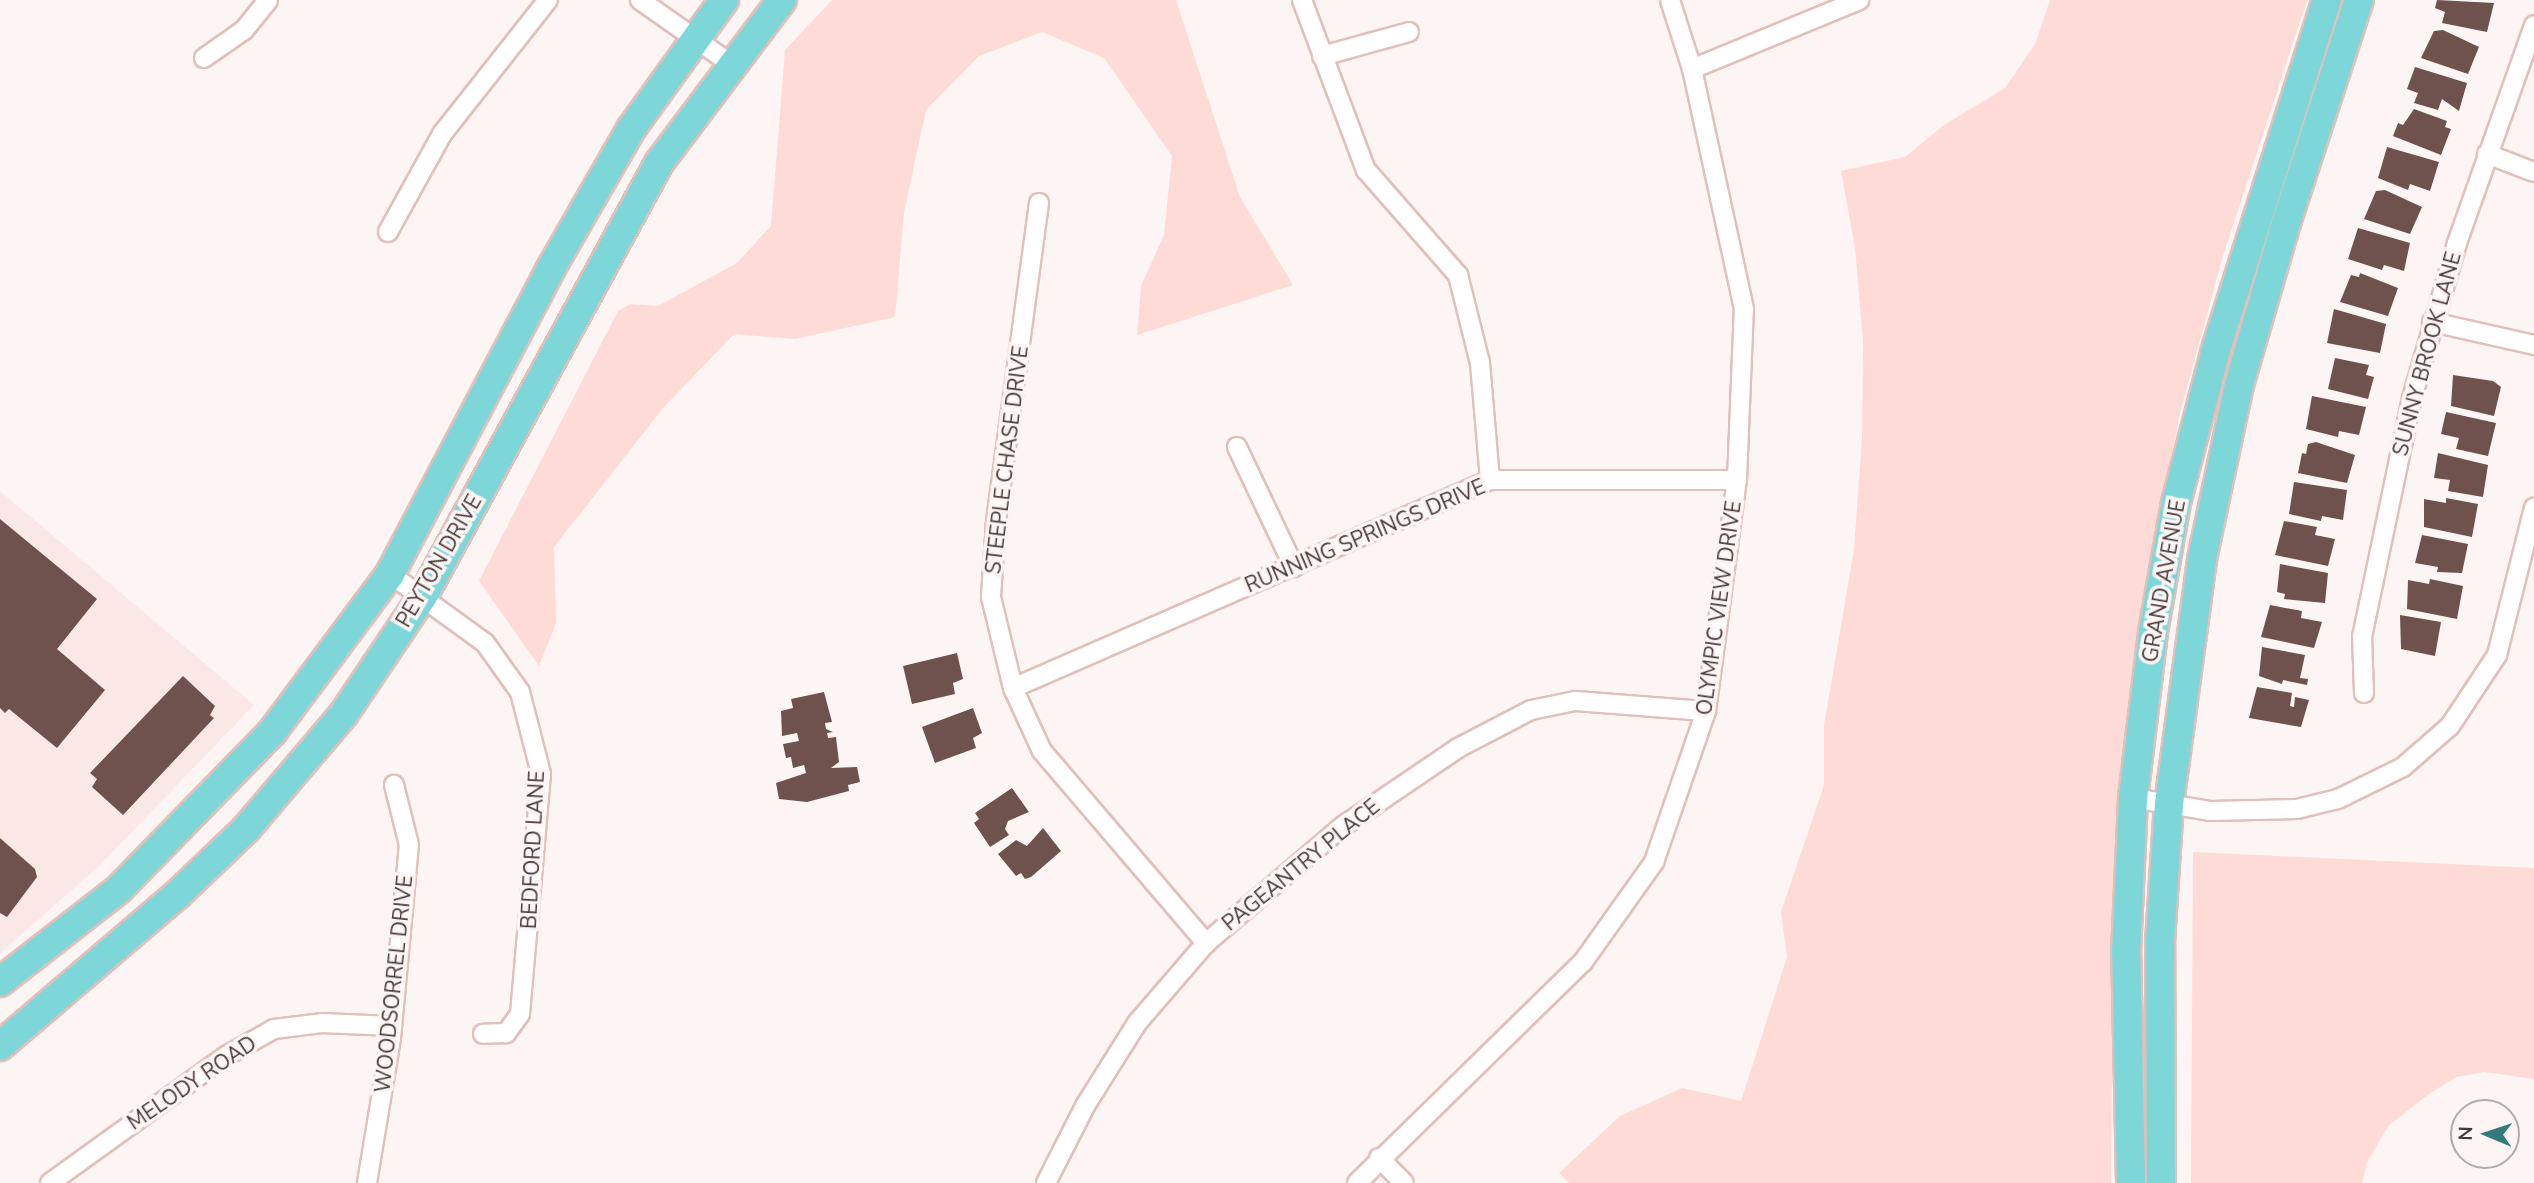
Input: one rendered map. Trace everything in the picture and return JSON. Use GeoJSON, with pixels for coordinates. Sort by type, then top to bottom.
{"type":"FeatureCollection","features":[{"type":"Feature","properties":{"kind":"main road","name":"PEYTON DRIVE"},"geometry":{"type":"LineString","coordinates":[[0,982],[119,889],[272,731],[390,574],[550,270],[631,129],[694,37],[724,0]]}},
{"type":"Feature","properties":{"kind":"main road","name":"PEYTON DRIVE"},"geometry":{"type":"LineString","coordinates":[[0,1046],[177,895],[247,828],[343,715],[423,596],[623,222],[731,64],[782,0]]}},
{"type":"Feature","properties":{"kind":"main road","name":"GRAND AVENUE"},"geometry":{"type":"LineString","coordinates":[[2131,1183],[2126,953],[2133,798],[2153,632],[2176,503],[2247,241],[2327,0]]}},
{"type":"Feature","properties":{"kind":"main road","name":"GRAND AVENUE"},"geometry":{"type":"LineString","coordinates":[[2161,1183],[2160,942],[2169,804],[2202,559],[2239,385],[2286,223],[2359,0]]}},
{"type":"Feature","properties":{"kind":"main road"},"geometry":{"type":"LineString","coordinates":[[145,863],[177,895]]}},
{"type":"Feature","properties":{"kind":"street"},"geometry":{"type":"LineString","coordinates":[[204,58],[244,30],[268,0]]}},
{"type":"Feature","properties":{"kind":"street"},"geometry":{"type":"LineString","coordinates":[[388,233],[442,134],[548,0]]}},
{"type":"Feature","properties":{"kind":"street"},"geometry":{"type":"LineString","coordinates":[[640,0],[731,64]]}},
{"type":"Feature","properties":{"kind":"street"},"geometry":{"type":"LineString","coordinates":[[1302,0],[1366,170],[1458,275],[1480,363],[1490,480]]}},
{"type":"Feature","properties":{"kind":"street","name":"OLYMPIC VIEW DRIVE"},"geometry":{"type":"LineString","coordinates":[[1357,1183],[1379,1158],[1583,962],[1654,862],[1706,711],[1737,480],[1744,309],[1692,69],[1670,0]]}},
{"type":"Feature","properties":{"kind":"street"},"geometry":{"type":"LineString","coordinates":[[1692,69],[1859,0]]}},
{"type":"Feature","properties":{"kind":"street","name":"SUNNY BROOK LANE"},"geometry":{"type":"LineString","coordinates":[[2364,692],[2362,637],[2432,322],[2487,154],[2534,25]]}},
{"type":"Feature","properties":{"kind":"street"},"geometry":{"type":"LineString","coordinates":[[1322,56],[1409,32]]}},
{"type":"Feature","properties":{"kind":"street"},"geometry":{"type":"LineString","coordinates":[[2487,154],[2534,172]]}},
{"type":"Feature","properties":{"kind":"street","name":"STEEPLE CHASE DRIVE"},"geometry":{"type":"LineString","coordinates":[[1040,203],[996,521],[991,597],[1013,688],[1042,751],[1206,943]]}},
{"type":"Feature","properties":{"kind":"street"},"geometry":{"type":"LineString","coordinates":[[2432,322],[2534,345]]}},
{"type":"Feature","properties":{"kind":"street"},"geometry":{"type":"LineString","coordinates":[[1237,447],[1293,567]]}},
{"type":"Feature","properties":{"kind":"street","name":"RUNNING SPRINGS DRIVE"},"geometry":{"type":"LineString","coordinates":[[1013,688],[1490,480],[1737,480]]}},
{"type":"Feature","properties":{"kind":"street"},"geometry":{"type":"LineString","coordinates":[[2133,798],[2235,812],[2297,809],[2339,799],[2403,767],[2449,726],[2497,655],[2528,555],[2534,508]]}},
{"type":"Feature","properties":{"kind":"street","name":"BEDFORD LANE"},"geometry":{"type":"LineString","coordinates":[[390,574],[485,643],[520,692],[541,774],[520,1014],[506,1033],[483,1034]]}},
{"type":"Feature","properties":{"kind":"street","name":"PAGEANTRY PLACE"},"geometry":{"type":"LineString","coordinates":[[1045,1183],[1085,1106],[1137,1023],[1206,943],[1343,826],[1458,748],[1531,710],[1575,701],[1706,711]]}},
{"type":"Feature","properties":{"kind":"street","name":"WOODSORREL DRIVE"},"geometry":{"type":"LineString","coordinates":[[367,1183],[392,1026],[408,845],[394,785]]}},
{"type":"Feature","properties":{"kind":"street","name":"MELODY ROAD"},"geometry":{"type":"LineString","coordinates":[[50,1183],[226,1056],[274,1029],[322,1023],[392,1026]]}},
{"type":"Feature","properties":{"kind":"street"},"geometry":{"type":"LineString","coordinates":[[1379,1158],[1404,1183]]}},
{"type":"Feature","properties":{"kind":"shaded area"},"geometry":{"type":"Polygon","coordinates":[[[832,0],[1176,0],[1240,197],[1293,285],[1137,335],[1141,286],[1164,235],[1172,156],[1104,58],[1042,32],[979,56],[926,110],[904,212],[895,317],[795,339],[734,334],[664,407],[554,547],[556,623],[539,666],[479,581],[618,311],[630,304],[658,306],[737,263],[771,226],[785,50],[832,0]]]}},
{"type":"Feature","properties":{"kind":"shaded area"},"geometry":{"type":"Polygon","coordinates":[[[2050,0],[2307,0],[2222,259],[2180,413],[2145,590],[2114,863],[2111,1183],[1569,1183],[1559,1173],[1620,1116],[1682,1088],[1741,1101],[1787,957],[1781,912],[1824,785],[1824,725],[1854,550],[1862,437],[1863,341],[1855,248],[1841,171],[1905,157],[1944,125],[2005,88],[2035,44],[2050,0]]]}},
{"type":"Feature","properties":{"kind":"shaded area"},"geometry":{"type":"Polygon","coordinates":[[[0,491],[254,705],[97,868],[0,953],[0,491]]]}},
{"type":"Feature","properties":{"kind":"shaded area"},"geometry":{"type":"Polygon","coordinates":[[[2193,852],[2534,868],[2534,1079],[2484,1072],[2456,1077],[2389,1125],[2367,1162],[2362,1183],[2191,1183],[2193,852]]]}},
{"type":"Feature","properties":{"kind":"building"},"geometry":{"type":"Polygon","coordinates":[[[2437,0],[2494,3],[2487,32],[2442,23],[2445,12],[2435,8],[2437,0]]]}},
{"type":"Feature","properties":{"kind":"building"},"geometry":{"type":"Polygon","coordinates":[[[2443,30],[2479,47],[2468,74],[2421,58],[2434,31],[2443,30]]]}},
{"type":"Feature","properties":{"kind":"building"},"geometry":{"type":"Polygon","coordinates":[[[2415,67],[2467,83],[2459,111],[2442,99],[2438,110],[2414,103],[2418,93],[2407,89],[2415,67]]]}},
{"type":"Feature","properties":{"kind":"building"},"geometry":{"type":"Polygon","coordinates":[[[2414,109],[2447,121],[2445,127],[2451,129],[2441,155],[2393,136],[2398,123],[2403,125],[2414,109]]]}},
{"type":"Feature","properties":{"kind":"building"},"geometry":{"type":"Polygon","coordinates":[[[2387,147],[2439,162],[2430,191],[2410,184],[2408,190],[2378,178],[2387,147]]]}},
{"type":"Feature","properties":{"kind":"building"},"geometry":{"type":"Polygon","coordinates":[[[2385,190],[2422,207],[2410,234],[2364,219],[2376,191],[2385,190]]]}},
{"type":"Feature","properties":{"kind":"building"},"geometry":{"type":"Polygon","coordinates":[[[2358,228],[2410,243],[2404,271],[2384,265],[2382,270],[2348,259],[2358,228]]]}},
{"type":"Feature","properties":{"kind":"building"},"geometry":{"type":"Polygon","coordinates":[[[2360,273],[2398,288],[2388,316],[2340,302],[2351,275],[2359,277],[2360,273]]]}},
{"type":"Feature","properties":{"kind":"building"},"geometry":{"type":"Polygon","coordinates":[[[2334,309],[2386,324],[2380,353],[2327,343],[2334,309]]]}},
{"type":"Feature","properties":{"kind":"building"},"geometry":{"type":"Polygon","coordinates":[[[2335,358],[2369,365],[2366,375],[2374,377],[2368,399],[2328,389],[2335,358]]]}},
{"type":"Feature","properties":{"kind":"building"},"geometry":{"type":"Polygon","coordinates":[[[2453,375],[2493,381],[2501,387],[2494,416],[2451,406],[2453,375]]]}},
{"type":"Feature","properties":{"kind":"building"},"geometry":{"type":"Polygon","coordinates":[[[2312,396],[2366,407],[2359,435],[2339,431],[2338,437],[2306,429],[2312,396]]]}},
{"type":"Feature","properties":{"kind":"building"},"geometry":{"type":"Polygon","coordinates":[[[2446,412],[2496,423],[2488,456],[2456,449],[2459,438],[2441,434],[2446,412]]]}},
{"type":"Feature","properties":{"kind":"building"},"geometry":{"type":"Polygon","coordinates":[[[2316,442],[2355,455],[2347,483],[2298,473],[2302,453],[2306,454],[2308,444],[2316,442]]]}},
{"type":"Feature","properties":{"kind":"building"},"geometry":{"type":"Polygon","coordinates":[[[2438,453],[2488,465],[2483,497],[2448,491],[2450,480],[2434,478],[2438,453]]]}},
{"type":"Feature","properties":{"kind":"building"},"geometry":{"type":"Polygon","coordinates":[[[2294,482],[2347,490],[2343,520],[2322,516],[2321,521],[2289,514],[2294,482]]]}},
{"type":"Feature","properties":{"kind":"building"},"geometry":{"type":"Polygon","coordinates":[[[2446,498],[2478,504],[2472,537],[2424,527],[2424,499],[2446,503],[2446,498]]]}},
{"type":"Feature","properties":{"kind":"building"},"geometry":{"type":"Polygon","coordinates":[[[0,519],[97,599],[57,649],[105,690],[57,748],[9,709],[5,713],[0,708],[0,519]]]}},
{"type":"Feature","properties":{"kind":"building"},"geometry":{"type":"Polygon","coordinates":[[[2284,521],[2317,527],[2315,535],[2335,539],[2328,566],[2275,555],[2284,521]]]}},
{"type":"Feature","properties":{"kind":"building"},"geometry":{"type":"Polygon","coordinates":[[[2422,535],[2468,544],[2462,573],[2437,572],[2438,567],[2415,563],[2422,535]]]}},
{"type":"Feature","properties":{"kind":"building"},"geometry":{"type":"Polygon","coordinates":[[[2280,564],[2328,573],[2325,603],[2284,599],[2285,594],[2277,592],[2280,564]]]}},
{"type":"Feature","properties":{"kind":"building"},"geometry":{"type":"Polygon","coordinates":[[[2430,579],[2463,586],[2457,619],[2407,609],[2408,580],[2429,584],[2430,579]]]}},
{"type":"Feature","properties":{"kind":"building"},"geometry":{"type":"Polygon","coordinates":[[[2270,605],[2302,611],[2301,618],[2322,622],[2314,648],[2261,637],[2270,605]]]}},
{"type":"Feature","properties":{"kind":"building"},"geometry":{"type":"Polygon","coordinates":[[[2400,615],[2441,622],[2435,656],[2401,649],[2400,615]]]}},
{"type":"Feature","properties":{"kind":"building"},"geometry":{"type":"Polygon","coordinates":[[[2262,647],[2305,655],[2300,678],[2308,679],[2307,685],[2283,680],[2282,684],[2259,676],[2262,647]]]}},
{"type":"Feature","properties":{"kind":"building"},"geometry":{"type":"Polygon","coordinates":[[[957,653],[963,679],[953,683],[955,694],[912,704],[903,666],[957,653]]]}},
{"type":"Feature","properties":{"kind":"building"},"geometry":{"type":"Polygon","coordinates":[[[183,676],[215,706],[210,715],[214,718],[123,815],[92,787],[97,779],[90,773],[183,676]]]}},
{"type":"Feature","properties":{"kind":"building"},"geometry":{"type":"Polygon","coordinates":[[[2257,687],[2292,693],[2290,706],[2294,707],[2295,697],[2309,700],[2301,727],[2249,718],[2257,687]]]}},
{"type":"Feature","properties":{"kind":"building"},"geometry":{"type":"Polygon","coordinates":[[[824,692],[832,722],[825,723],[826,729],[833,732],[827,733],[828,738],[836,737],[839,762],[831,768],[857,767],[860,782],[848,785],[849,791],[807,802],[779,799],[776,783],[806,773],[804,765],[793,768],[791,757],[786,758],[783,744],[799,741],[797,733],[782,736],[781,711],[793,708],[791,699],[824,692]]]}},
{"type":"Feature","properties":{"kind":"building"},"geometry":{"type":"Polygon","coordinates":[[[973,708],[982,733],[973,738],[976,748],[935,763],[922,727],[973,708]]]}},
{"type":"Feature","properties":{"kind":"building"},"geometry":{"type":"Polygon","coordinates":[[[1012,788],[1029,812],[1008,821],[1005,829],[1009,835],[990,847],[974,823],[979,819],[975,813],[1012,788]]]}},
{"type":"Feature","properties":{"kind":"building"},"geometry":{"type":"Polygon","coordinates":[[[1043,828],[1061,851],[1031,877],[1025,879],[1021,873],[1016,876],[998,854],[1016,840],[1027,846],[1043,828]]]}},
{"type":"Feature","properties":{"kind":"building"},"geometry":{"type":"Polygon","coordinates":[[[0,838],[35,869],[37,877],[7,917],[0,913],[0,838]]]}}]}
